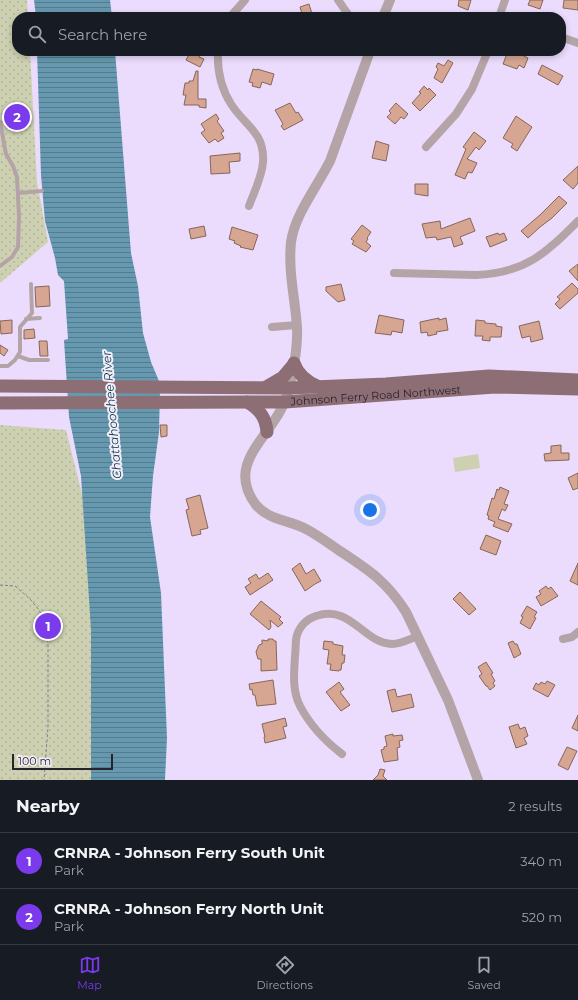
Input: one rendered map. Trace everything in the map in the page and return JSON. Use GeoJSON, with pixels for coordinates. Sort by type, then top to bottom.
{"type":"FeatureCollection","features":[{"type":"Feature","properties":{"kind":"main road"},"geometry":{"type":"LineString","coordinates":[[264,388],[283,377],[294,364],[302,377],[308,382],[319,387]]}},
{"type":"Feature","properties":{"kind":"main road","name":"Johnson Ferry Road Northwest"},"geometry":{"type":"LineString","coordinates":[[0,386],[289,388],[386,384],[489,376],[578,380]]}},
{"type":"Feature","properties":{"kind":"main road","name":"Johnson Ferry Road Northwest"},"geometry":{"type":"LineString","coordinates":[[0,403],[285,402],[495,387],[578,389]]}},
{"type":"Feature","properties":{"kind":"main road"},"geometry":{"type":"LineString","coordinates":[[246,402],[255,407],[263,416],[267,432]]}},
{"type":"Feature","properties":{"kind":"street"},"geometry":{"type":"LineString","coordinates":[[234,12],[245,0]]}},
{"type":"Feature","properties":{"kind":"street"},"geometry":{"type":"LineString","coordinates":[[338,0],[346,12]]}},
{"type":"Feature","properties":{"kind":"street"},"geometry":{"type":"LineString","coordinates":[[385,12],[390,0]]}},
{"type":"Feature","properties":{"kind":"street"},"geometry":{"type":"LineString","coordinates":[[501,12],[505,0]]}},
{"type":"Feature","properties":{"kind":"street"},"geometry":{"type":"LineString","coordinates":[[566,39],[578,43]]}},
{"type":"Feature","properties":{"kind":"street"},"geometry":{"type":"LineString","coordinates":[[218,56],[220,78],[224,92],[231,105],[257,135],[263,155],[261,172],[249,206]]}},
{"type":"Feature","properties":{"kind":"street"},"geometry":{"type":"LineString","coordinates":[[368,56],[330,161],[307,200],[295,228],[291,242],[290,272],[297,325],[294,364],[285,402],[275,421],[250,456],[246,465],[245,482],[251,497],[261,510],[270,516],[291,522],[310,531],[372,572],[386,584],[398,599],[418,636],[448,700],[478,780]]}},
{"type":"Feature","properties":{"kind":"street"},"geometry":{"type":"LineString","coordinates":[[426,147],[456,114],[464,102],[472,89],[486,56]]}},
{"type":"Feature","properties":{"kind":"street"},"geometry":{"type":"LineString","coordinates":[[394,273],[490,275],[507,272],[527,264],[536,258],[554,245],[578,221]]}},
{"type":"Feature","properties":{"kind":"street"},"geometry":{"type":"LineString","coordinates":[[272,327],[297,325]]}},
{"type":"Feature","properties":{"kind":"street"},"geometry":{"type":"LineString","coordinates":[[342,754],[324,739],[300,706],[296,694],[294,682],[296,641],[300,628],[306,621],[314,616],[334,613],[343,616],[385,643],[399,643],[418,636]]}},
{"type":"Feature","properties":{"kind":"street"},"geometry":{"type":"LineString","coordinates":[[563,639],[572,637],[578,632]]}},
{"type":"Feature","properties":{"kind":"lane"},"geometry":{"type":"LineString","coordinates":[[0,122],[6,154],[16,171],[18,193],[18,247],[12,257],[0,266]]}},
{"type":"Feature","properties":{"kind":"lane"},"geometry":{"type":"LineString","coordinates":[[18,193],[42,191]]}},
{"type":"Feature","properties":{"kind":"lane"},"geometry":{"type":"LineString","coordinates":[[0,366],[8,366],[15,360],[20,352],[20,327],[32,313],[31,284]]}},
{"type":"Feature","properties":{"kind":"lane"},"geometry":{"type":"LineString","coordinates":[[26,319],[40,318]]}},
{"type":"Feature","properties":{"kind":"lane"},"geometry":{"type":"LineString","coordinates":[[18,356],[28,360],[48,360]]}},
{"type":"Feature","properties":{"kind":"path"},"geometry":{"type":"LineString","coordinates":[[0,585],[14,586],[20,590],[39,610],[45,622],[48,643],[48,727],[44,780]]}},
{"type":"Feature","properties":{"kind":"green space"},"geometry":{"type":"Polygon","coordinates":[[[0,0],[27,0],[28,12],[12,12],[12,56],[30,56],[37,182],[48,242],[0,283],[0,0]]]}},
{"type":"Feature","properties":{"kind":"green space"},"geometry":{"type":"Polygon","coordinates":[[[0,425],[66,430],[92,534],[104,780],[0,780],[0,425]]]}},
{"type":"Feature","properties":{"kind":"green space"},"geometry":{"type":"Polygon","coordinates":[[[478,454],[480,468],[455,472],[453,458],[478,454]]]}},
{"type":"Feature","properties":{"kind":"water"},"geometry":{"type":"Polygon","coordinates":[[[34,0],[110,0],[111,12],[35,12],[34,0]]]}},
{"type":"Feature","properties":{"kind":"water","name":"Chattahoochee River"},"geometry":{"type":"Polygon","coordinates":[[[37,56],[115,56],[131,253],[138,286],[143,333],[151,362],[159,381],[160,391],[159,432],[153,476],[150,517],[161,593],[167,738],[165,780],[91,780],[91,630],[81,476],[69,417],[64,340],[68,339],[64,281],[58,275],[45,221],[41,175],[37,56]]]}},
{"type":"Feature","properties":{"kind":"building"},"geometry":{"type":"Polygon","coordinates":[[[459,0],[471,0],[468,10],[458,6],[459,0]]]}},
{"type":"Feature","properties":{"kind":"building"},"geometry":{"type":"Polygon","coordinates":[[[530,0],[543,0],[540,9],[528,5],[530,0]]]}},
{"type":"Feature","properties":{"kind":"building"},"geometry":{"type":"Polygon","coordinates":[[[564,0],[578,0],[578,10],[563,8],[564,0]]]}},
{"type":"Feature","properties":{"kind":"building"},"geometry":{"type":"Polygon","coordinates":[[[309,4],[311,12],[302,12],[300,7],[309,4]]]}},
{"type":"Feature","properties":{"kind":"building"},"geometry":{"type":"Polygon","coordinates":[[[188,56],[200,56],[204,59],[200,67],[186,60],[188,56]]]}},
{"type":"Feature","properties":{"kind":"building"},"geometry":{"type":"Polygon","coordinates":[[[506,56],[524,56],[528,58],[524,68],[519,65],[517,69],[503,64],[506,56]]]}},
{"type":"Feature","properties":{"kind":"building"},"geometry":{"type":"Polygon","coordinates":[[[448,60],[453,63],[442,83],[434,78],[438,69],[436,67],[438,63],[444,66],[448,60]]]}},
{"type":"Feature","properties":{"kind":"building"},"geometry":{"type":"Polygon","coordinates":[[[542,65],[563,76],[558,85],[538,74],[542,65]]]}},
{"type":"Feature","properties":{"kind":"building"},"geometry":{"type":"Polygon","coordinates":[[[253,69],[274,74],[271,85],[262,82],[260,88],[252,86],[253,83],[249,82],[253,69]]]}},
{"type":"Feature","properties":{"kind":"building"},"geometry":{"type":"Polygon","coordinates":[[[196,71],[198,71],[198,99],[206,99],[206,108],[199,107],[199,105],[184,105],[186,95],[183,95],[185,83],[193,81],[196,71]]]}},
{"type":"Feature","properties":{"kind":"building"},"geometry":{"type":"Polygon","coordinates":[[[424,86],[428,90],[429,88],[436,95],[420,111],[412,103],[421,93],[419,92],[424,86]]]}},
{"type":"Feature","properties":{"kind":"building"},"geometry":{"type":"Polygon","coordinates":[[[290,103],[296,113],[298,112],[303,120],[284,130],[281,126],[283,124],[275,110],[290,103]]]}},
{"type":"Feature","properties":{"kind":"building"},"geometry":{"type":"Polygon","coordinates":[[[396,103],[408,114],[404,119],[401,117],[395,124],[387,117],[391,113],[389,111],[396,103]]]}},
{"type":"Feature","properties":{"kind":"building"},"geometry":{"type":"Polygon","coordinates":[[[216,114],[219,119],[217,121],[224,131],[221,133],[224,138],[218,142],[215,139],[209,143],[201,133],[205,130],[201,124],[216,114]]]}},
{"type":"Feature","properties":{"kind":"building"},"geometry":{"type":"Polygon","coordinates":[[[516,116],[532,127],[517,151],[511,147],[513,144],[503,138],[516,116]]]}},
{"type":"Feature","properties":{"kind":"building"},"geometry":{"type":"Polygon","coordinates":[[[474,132],[486,141],[479,150],[476,147],[467,159],[477,163],[472,173],[468,172],[465,179],[455,175],[466,149],[463,147],[474,132]]]}},
{"type":"Feature","properties":{"kind":"building"},"geometry":{"type":"Polygon","coordinates":[[[376,141],[389,145],[386,161],[372,158],[376,141]]]}},
{"type":"Feature","properties":{"kind":"building"},"geometry":{"type":"Polygon","coordinates":[[[240,153],[240,161],[229,162],[230,173],[211,174],[210,156],[240,153]]]}},
{"type":"Feature","properties":{"kind":"building"},"geometry":{"type":"Polygon","coordinates":[[[578,166],[578,183],[573,189],[563,180],[578,166]]]}},
{"type":"Feature","properties":{"kind":"building"},"geometry":{"type":"Polygon","coordinates":[[[415,184],[428,184],[428,196],[415,194],[415,184]]]}},
{"type":"Feature","properties":{"kind":"building"},"geometry":{"type":"Polygon","coordinates":[[[559,196],[567,203],[528,238],[521,231],[559,196]]]}},
{"type":"Feature","properties":{"kind":"building"},"geometry":{"type":"Polygon","coordinates":[[[470,218],[475,231],[460,237],[463,244],[454,247],[451,237],[437,240],[436,237],[426,238],[422,224],[440,221],[441,229],[470,218]]]}},
{"type":"Feature","properties":{"kind":"building"},"geometry":{"type":"Polygon","coordinates":[[[362,225],[371,232],[366,242],[371,246],[366,252],[352,244],[354,241],[351,239],[362,225]]]}},
{"type":"Feature","properties":{"kind":"building"},"geometry":{"type":"Polygon","coordinates":[[[204,226],[206,236],[191,239],[189,229],[204,226]]]}},
{"type":"Feature","properties":{"kind":"building"},"geometry":{"type":"Polygon","coordinates":[[[232,227],[258,235],[253,250],[240,247],[241,246],[234,243],[235,241],[229,239],[232,227]]]}},
{"type":"Feature","properties":{"kind":"building"},"geometry":{"type":"Polygon","coordinates":[[[498,233],[499,235],[504,233],[507,240],[490,247],[486,237],[498,233]]]}},
{"type":"Feature","properties":{"kind":"building"},"geometry":{"type":"Polygon","coordinates":[[[578,264],[578,281],[569,271],[578,264]]]}},
{"type":"Feature","properties":{"kind":"building"},"geometry":{"type":"Polygon","coordinates":[[[572,283],[578,289],[578,293],[560,309],[555,304],[560,299],[557,297],[572,283]]]}},
{"type":"Feature","properties":{"kind":"building"},"geometry":{"type":"Polygon","coordinates":[[[341,284],[345,300],[338,302],[326,291],[326,287],[341,284]]]}},
{"type":"Feature","properties":{"kind":"building"},"geometry":{"type":"Polygon","coordinates":[[[49,286],[50,306],[36,307],[35,287],[49,286]]]}},
{"type":"Feature","properties":{"kind":"building"},"geometry":{"type":"Polygon","coordinates":[[[379,315],[404,320],[402,333],[392,331],[391,335],[375,333],[379,315]]]}},
{"type":"Feature","properties":{"kind":"building"},"geometry":{"type":"Polygon","coordinates":[[[439,318],[439,320],[446,318],[448,330],[436,332],[437,334],[428,336],[427,332],[421,333],[420,322],[439,318]]]}},
{"type":"Feature","properties":{"kind":"building"},"geometry":{"type":"Polygon","coordinates":[[[12,320],[12,333],[1,334],[0,321],[12,320]]]}},
{"type":"Feature","properties":{"kind":"building"},"geometry":{"type":"Polygon","coordinates":[[[476,320],[485,321],[485,323],[496,324],[496,326],[502,327],[501,337],[490,337],[490,341],[482,340],[483,336],[475,336],[476,320]]]}},
{"type":"Feature","properties":{"kind":"building"},"geometry":{"type":"Polygon","coordinates":[[[539,321],[543,339],[531,342],[530,336],[522,338],[519,326],[539,321]]]}},
{"type":"Feature","properties":{"kind":"building"},"geometry":{"type":"Polygon","coordinates":[[[34,329],[35,338],[24,339],[24,330],[34,329]]]}},
{"type":"Feature","properties":{"kind":"building"},"geometry":{"type":"Polygon","coordinates":[[[39,341],[47,341],[48,356],[40,356],[39,341]]]}},
{"type":"Feature","properties":{"kind":"building"},"geometry":{"type":"Polygon","coordinates":[[[0,345],[8,350],[4,356],[0,353],[0,345]]]}},
{"type":"Feature","properties":{"kind":"building"},"geometry":{"type":"Polygon","coordinates":[[[160,425],[167,425],[167,436],[161,437],[160,425]]]}},
{"type":"Feature","properties":{"kind":"building"},"geometry":{"type":"Polygon","coordinates":[[[561,445],[561,453],[569,453],[569,460],[545,461],[544,454],[551,453],[551,446],[561,445]]]}},
{"type":"Feature","properties":{"kind":"building"},"geometry":{"type":"Polygon","coordinates":[[[578,473],[578,488],[573,490],[568,478],[578,473]]]}},
{"type":"Feature","properties":{"kind":"building"},"geometry":{"type":"Polygon","coordinates":[[[500,487],[509,491],[504,504],[508,505],[505,511],[502,509],[498,519],[512,524],[508,532],[493,526],[495,522],[488,519],[489,516],[487,515],[492,498],[494,499],[497,489],[499,490],[500,487]]]}},
{"type":"Feature","properties":{"kind":"building"},"geometry":{"type":"Polygon","coordinates":[[[200,495],[208,528],[200,530],[201,534],[192,536],[186,510],[189,509],[186,499],[200,495]]]}},
{"type":"Feature","properties":{"kind":"building"},"geometry":{"type":"Polygon","coordinates":[[[486,535],[501,541],[496,555],[480,549],[486,535]]]}},
{"type":"Feature","properties":{"kind":"building"},"geometry":{"type":"Polygon","coordinates":[[[300,563],[306,574],[314,569],[321,581],[305,591],[292,569],[300,563]]]}},
{"type":"Feature","properties":{"kind":"building"},"geometry":{"type":"Polygon","coordinates":[[[578,563],[578,585],[570,581],[578,563]]]}},
{"type":"Feature","properties":{"kind":"building"},"geometry":{"type":"Polygon","coordinates":[[[268,573],[273,580],[250,595],[245,587],[251,583],[248,579],[256,574],[259,579],[268,573]]]}},
{"type":"Feature","properties":{"kind":"building"},"geometry":{"type":"Polygon","coordinates":[[[546,586],[548,589],[551,587],[558,596],[541,606],[536,597],[541,594],[539,591],[546,586]]]}},
{"type":"Feature","properties":{"kind":"building"},"geometry":{"type":"Polygon","coordinates":[[[460,592],[476,609],[469,615],[453,599],[460,592]]]}},
{"type":"Feature","properties":{"kind":"building"},"geometry":{"type":"Polygon","coordinates":[[[261,601],[281,617],[279,619],[283,623],[278,627],[270,620],[271,627],[269,630],[250,614],[261,601]]]}},
{"type":"Feature","properties":{"kind":"building"},"geometry":{"type":"Polygon","coordinates":[[[527,606],[537,612],[534,617],[536,618],[530,629],[520,623],[523,617],[521,616],[527,606]]]}},
{"type":"Feature","properties":{"kind":"building"},"geometry":{"type":"Polygon","coordinates":[[[268,639],[273,639],[276,641],[277,670],[261,671],[261,659],[258,659],[256,652],[259,645],[262,644],[262,640],[268,641],[268,639]]]}},
{"type":"Feature","properties":{"kind":"building"},"geometry":{"type":"Polygon","coordinates":[[[324,641],[333,642],[333,644],[343,646],[342,655],[345,655],[341,670],[330,670],[331,664],[327,664],[329,650],[323,649],[324,641]]]}},
{"type":"Feature","properties":{"kind":"building"},"geometry":{"type":"Polygon","coordinates":[[[513,641],[517,644],[521,654],[514,658],[508,643],[513,641]]]}},
{"type":"Feature","properties":{"kind":"building"},"geometry":{"type":"Polygon","coordinates":[[[486,662],[493,673],[491,674],[495,681],[493,683],[495,686],[490,690],[479,676],[482,674],[478,667],[486,662]]]}},
{"type":"Feature","properties":{"kind":"building"},"geometry":{"type":"Polygon","coordinates":[[[273,680],[276,704],[257,706],[255,695],[253,695],[252,689],[250,690],[249,684],[273,680]]]}},
{"type":"Feature","properties":{"kind":"building"},"geometry":{"type":"Polygon","coordinates":[[[547,681],[555,685],[548,697],[533,689],[536,683],[539,685],[541,682],[545,684],[547,681]]]}},
{"type":"Feature","properties":{"kind":"building"},"geometry":{"type":"Polygon","coordinates":[[[339,682],[344,689],[340,692],[350,705],[341,711],[326,692],[339,682]]]}},
{"type":"Feature","properties":{"kind":"building"},"geometry":{"type":"Polygon","coordinates":[[[395,689],[397,697],[411,694],[414,707],[392,712],[387,691],[395,689]]]}},
{"type":"Feature","properties":{"kind":"building"},"geometry":{"type":"Polygon","coordinates":[[[578,715],[578,731],[572,728],[578,715]]]}},
{"type":"Feature","properties":{"kind":"building"},"geometry":{"type":"Polygon","coordinates":[[[285,718],[287,726],[283,727],[286,738],[265,743],[262,724],[285,718]]]}},
{"type":"Feature","properties":{"kind":"building"},"geometry":{"type":"Polygon","coordinates":[[[518,724],[520,729],[525,727],[528,736],[524,738],[527,744],[516,748],[509,727],[518,724]]]}},
{"type":"Feature","properties":{"kind":"building"},"geometry":{"type":"Polygon","coordinates":[[[393,734],[393,736],[402,735],[403,740],[399,741],[400,747],[397,748],[398,760],[384,762],[381,750],[387,746],[385,736],[393,734]]]}},
{"type":"Feature","properties":{"kind":"building"},"geometry":{"type":"Polygon","coordinates":[[[567,747],[577,751],[568,770],[558,765],[567,747]]]}},
{"type":"Feature","properties":{"kind":"building"},"geometry":{"type":"Polygon","coordinates":[[[380,769],[385,770],[383,776],[387,780],[373,780],[378,775],[380,769]]]}},
{"type":"Feature","properties":{"kind":"place","name":"CRNRA - Johnson Ferry North Unit"},"geometry":{"type":"Point","coordinates":[17,117]}},
{"type":"Feature","properties":{"kind":"place","name":"CRNRA - Johnson Ferry South Unit"},"geometry":{"type":"Point","coordinates":[48,626]}}]}
